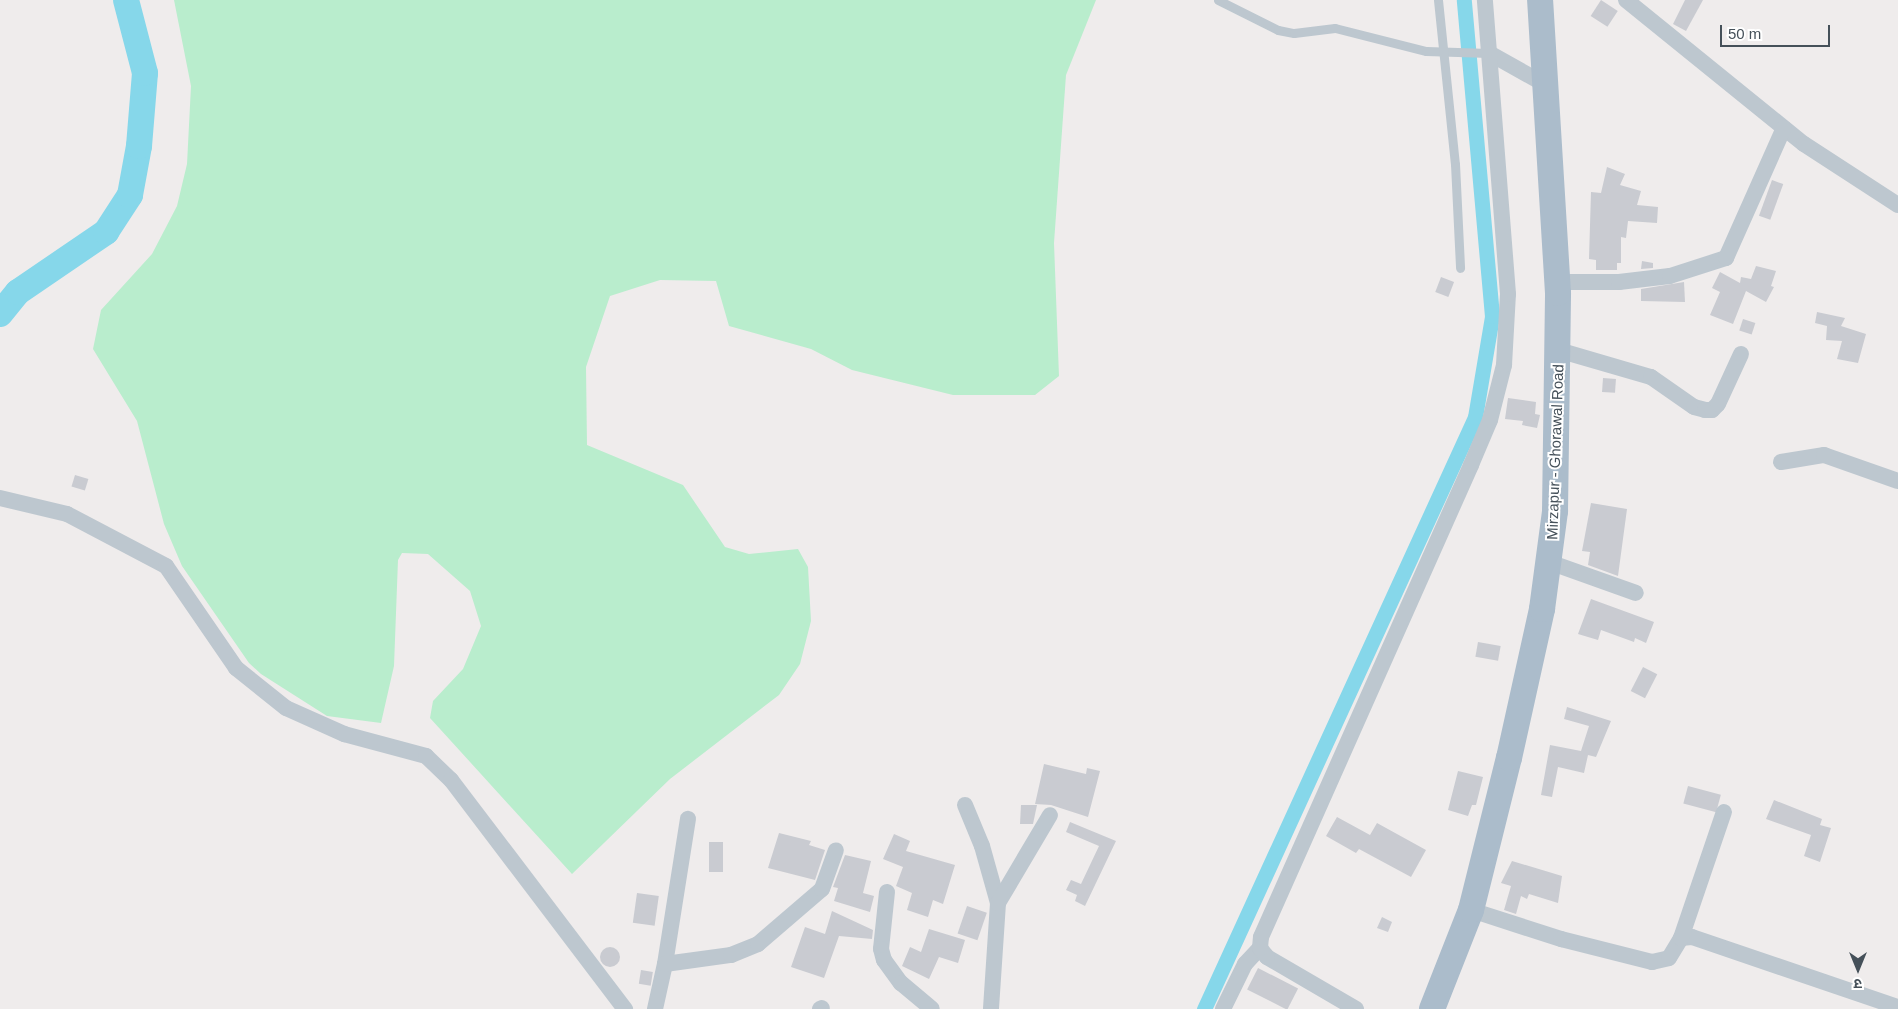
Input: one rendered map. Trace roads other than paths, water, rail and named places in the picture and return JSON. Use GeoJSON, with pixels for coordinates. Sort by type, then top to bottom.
{"type":"FeatureCollection","features":[{"type":"Feature","properties":{"kind":"main road","name":"Mirzapur - Ghorawal Road"},"geometry":{"type":"LineString","coordinates":[[1432,1009],[1471,910],[1530,669],[1549,562],[1555,511],[1558,350],[1557,282],[1540,0]]}},
{"type":"Feature","properties":{"kind":"street"},"geometry":{"type":"LineString","coordinates":[[1223,1009],[1244,964],[1260,948],[1265,925],[1490,420],[1504,365],[1508,294],[1486,53],[1485,0]]}},
{"type":"Feature","properties":{"kind":"street"},"geometry":{"type":"LineString","coordinates":[[1626,0],[1784,128],[1898,205]]}},
{"type":"Feature","properties":{"kind":"street"},"geometry":{"type":"LineString","coordinates":[[1486,53],[1546,85]]}},
{"type":"Feature","properties":{"kind":"street"},"geometry":{"type":"LineString","coordinates":[[1557,282],[1619,282],[1670,276],[1726,258],[1784,128]]}},
{"type":"Feature","properties":{"kind":"street"},"geometry":{"type":"LineString","coordinates":[[1558,350],[1651,377],[1694,407],[1704,410],[1712,410],[1718,404],[1741,354]]}},
{"type":"Feature","properties":{"kind":"street"},"geometry":{"type":"LineString","coordinates":[[1781,462],[1824,455],[1898,481]]}},
{"type":"Feature","properties":{"kind":"street"},"geometry":{"type":"LineString","coordinates":[[0,498],[67,514],[166,566],[236,668],[286,708],[344,734],[426,756],[451,780],[624,1009]]}},
{"type":"Feature","properties":{"kind":"street"},"geometry":{"type":"LineString","coordinates":[[1549,562],[1636,593]]}},
{"type":"Feature","properties":{"kind":"street"},"geometry":{"type":"LineString","coordinates":[[966,805],[982,846],[998,903],[991,1009]]}},
{"type":"Feature","properties":{"kind":"street"},"geometry":{"type":"LineString","coordinates":[[1471,910],[1561,939],[1652,962],[1669,958],[1681,938],[1724,812]]}},
{"type":"Feature","properties":{"kind":"street"},"geometry":{"type":"LineString","coordinates":[[998,903],[1050,815]]}},
{"type":"Feature","properties":{"kind":"street"},"geometry":{"type":"LineString","coordinates":[[655,1009],[665,964],[688,820]]}},
{"type":"Feature","properties":{"kind":"street"},"geometry":{"type":"LineString","coordinates":[[665,964],[731,955],[758,944],[822,889],[836,850]]}},
{"type":"Feature","properties":{"kind":"street"},"geometry":{"type":"LineString","coordinates":[[887,892],[881,948],[884,960],[901,982],[932,1009]]}},
{"type":"Feature","properties":{"kind":"street"},"geometry":{"type":"LineString","coordinates":[[1681,938],[1692,937],[1734,949],[1898,1007]]}},
{"type":"Feature","properties":{"kind":"street"},"geometry":{"type":"LineString","coordinates":[[1260,948],[1280,965],[1356,1009]]}},
{"type":"Feature","properties":{"kind":"lane"},"geometry":{"type":"LineString","coordinates":[[1218,0],[1278,30],[1294,34],[1335,28],[1448,54],[1486,53]]}},
{"type":"Feature","properties":{"kind":"lane"},"geometry":{"type":"LineString","coordinates":[[1438,0],[1448,54],[1460,268]]}},
{"type":"Feature","properties":{"kind":"waterway"},"geometry":{"type":"LineString","coordinates":[[0,314],[18,292],[106,232],[130,195],[139,146],[145,73],[126,0]]}},
{"type":"Feature","properties":{"kind":"waterway"},"geometry":{"type":"LineString","coordinates":[[1204,1009],[1475,417],[1492,316],[1464,0]]}}]}
